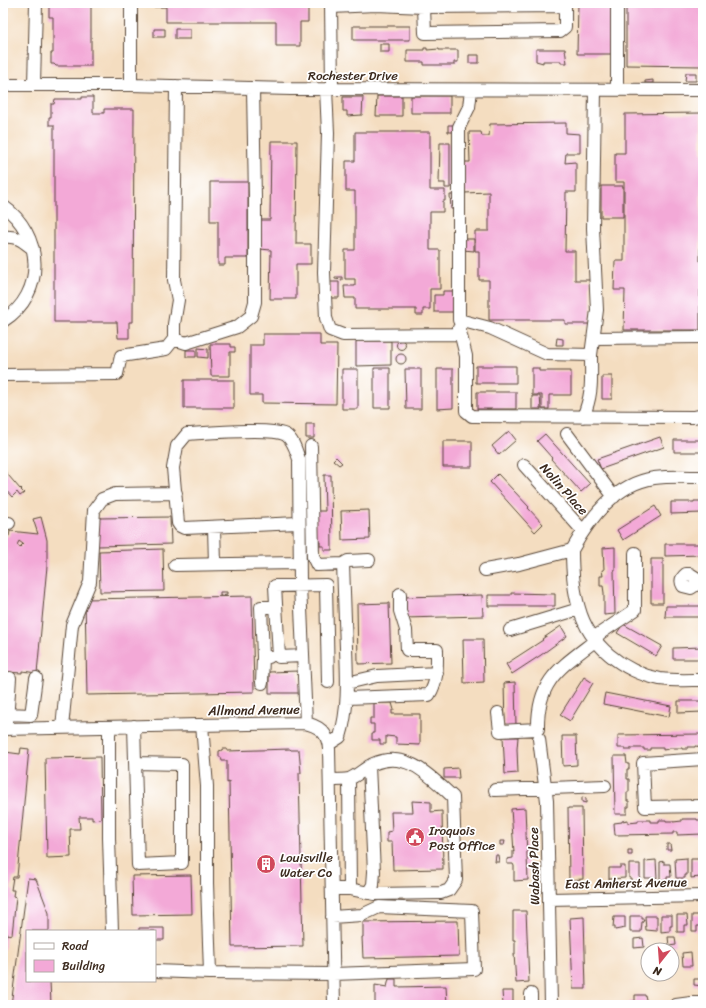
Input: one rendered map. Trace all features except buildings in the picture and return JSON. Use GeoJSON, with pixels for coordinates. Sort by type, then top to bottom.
{"type":"FeatureCollection","features":[{"type":"Feature","properties":{"kind":"street"},"geometry":{"type":"LineString","coordinates":[[34,85],[36,3]]}},
{"type":"Feature","properties":{"kind":"street"},"geometry":{"type":"LineString","coordinates":[[131,84],[132,3]]}},
{"type":"Feature","properties":{"kind":"street"},"geometry":{"type":"LineString","coordinates":[[617,3],[617,90]]}},
{"type":"Feature","properties":{"kind":"street"},"geometry":{"type":"LineString","coordinates":[[424,7],[425,33],[560,31],[565,27],[565,4],[424,7],[376,4],[331,5],[325,280],[326,318],[330,330],[342,335],[460,334]]}},
{"type":"Feature","properties":{"kind":"street","name":"Rochester Drive"},"geometry":{"type":"LineString","coordinates":[[3,86],[131,84],[253,89],[703,90]]}},
{"type":"Feature","properties":{"kind":"street"},"geometry":{"type":"LineString","coordinates":[[3,375],[117,374],[121,356],[166,348],[174,339],[174,324],[178,300],[174,280],[176,86]]}},
{"type":"Feature","properties":{"kind":"street"},"geometry":{"type":"LineString","coordinates":[[174,339],[186,343],[237,327],[251,316],[255,302],[253,89]]}},
{"type":"Feature","properties":{"kind":"street"},"geometry":{"type":"LineString","coordinates":[[471,90],[470,107],[459,127],[458,320],[466,356],[466,411],[472,416],[703,416]]}},
{"type":"Feature","properties":{"kind":"street"},"geometry":{"type":"LineString","coordinates":[[583,417],[590,397],[591,355],[597,310],[593,228],[595,90]]}},
{"type":"Feature","properties":{"kind":"street"},"geometry":{"type":"LineString","coordinates":[[3,206],[12,212],[24,226],[31,239],[35,269],[29,290],[24,300],[3,320]]}},
{"type":"Feature","properties":{"kind":"street"},"geometry":{"type":"LineString","coordinates":[[3,237],[11,236],[21,239],[33,249]]}},
{"type":"Feature","properties":{"kind":"street"},"geometry":{"type":"LineString","coordinates":[[458,320],[490,328],[547,354],[591,355]]}},
{"type":"Feature","properties":{"kind":"street"},"geometry":{"type":"LineString","coordinates":[[594,338],[703,337]]}},
{"type":"Feature","properties":{"kind":"street"},"geometry":{"type":"LineString","coordinates":[[298,522],[214,527],[184,528],[180,526],[178,523],[173,468],[177,446],[187,434],[270,431],[285,435],[295,446],[299,459],[298,522],[306,723]]}},
{"type":"Feature","properties":{"kind":"street"},"geometry":{"type":"LineString","coordinates":[[567,434],[614,497]]}},
{"type":"Feature","properties":{"kind":"street"},"geometry":{"type":"LineString","coordinates":[[311,446],[313,557],[317,565],[342,564],[348,561],[369,560]]}},
{"type":"Feature","properties":{"kind":"street","name":"Nolin Place"},"geometry":{"type":"LineString","coordinates":[[524,465],[583,531]]}},
{"type":"Feature","properties":{"kind":"street"},"geometry":{"type":"LineString","coordinates":[[703,477],[669,477],[652,479],[639,483],[614,497],[602,507],[583,531],[572,550],[572,570],[579,610],[588,630],[603,650],[625,666],[644,676],[670,680],[703,680]]}},
{"type":"Feature","properties":{"kind":"street"},"geometry":{"type":"LineString","coordinates":[[62,728],[72,625],[90,582],[94,510],[102,499],[115,494],[176,493]]}},
{"type":"Feature","properties":{"kind":"street"},"geometry":{"type":"LineString","coordinates":[[214,527],[215,564]]}},
{"type":"Feature","properties":{"kind":"street"},"geometry":{"type":"LineString","coordinates":[[485,570],[513,566],[572,550]]}},
{"type":"Feature","properties":{"kind":"street","name":"Wabash Place"},"geometry":{"type":"LineString","coordinates":[[551,1005],[545,788],[538,734],[539,708],[548,682],[563,665],[596,640],[599,634],[635,610],[635,553]]}},
{"type":"Feature","properties":{"kind":"street"},"geometry":{"type":"LineString","coordinates":[[175,565],[300,563]]}},
{"type":"Feature","properties":{"kind":"street"},"geometry":{"type":"LineString","coordinates":[[334,1005],[329,744],[340,737],[346,721],[347,683],[342,564]]}},
{"type":"Feature","properties":{"kind":"street"},"geometry":{"type":"LineString","coordinates":[[279,657],[275,586],[326,585],[328,682]]}},
{"type":"Feature","properties":{"kind":"street"},"geometry":{"type":"LineString","coordinates":[[347,698],[429,695],[435,684],[438,650],[407,650],[406,630],[400,610],[400,594]]}},
{"type":"Feature","properties":{"kind":"street"},"geometry":{"type":"LineString","coordinates":[[262,683],[263,657],[261,607],[276,607]]}},
{"type":"Feature","properties":{"kind":"street"},"geometry":{"type":"LineString","coordinates":[[510,630],[579,610]]}},
{"type":"Feature","properties":{"kind":"street"},"geometry":{"type":"LineString","coordinates":[[263,657],[304,656]]}},
{"type":"Feature","properties":{"kind":"street"},"geometry":{"type":"LineString","coordinates":[[347,683],[377,676],[437,673]]}},
{"type":"Feature","properties":{"kind":"street"},"geometry":{"type":"LineString","coordinates":[[5,729],[6,706],[10,678]]}},
{"type":"Feature","properties":{"kind":"street"},"geometry":{"type":"LineString","coordinates":[[6,706],[31,715],[36,678]]}},
{"type":"Feature","properties":{"kind":"street"},"geometry":{"type":"LineString","coordinates":[[498,713],[500,731],[538,734]]}},
{"type":"Feature","properties":{"kind":"street","name":"Allmond Avenue"},"geometry":{"type":"LineString","coordinates":[[5,729],[306,723],[315,725],[322,730],[329,744]]}},
{"type":"Feature","properties":{"kind":"street"},"geometry":{"type":"LineString","coordinates":[[202,725],[207,786],[207,883],[210,973]]}},
{"type":"Feature","properties":{"kind":"street"},"geometry":{"type":"LineString","coordinates":[[134,726],[135,763],[138,864],[182,863],[182,764],[135,763]]}},
{"type":"Feature","properties":{"kind":"street"},"geometry":{"type":"LineString","coordinates":[[109,727],[112,930]]}},
{"type":"Feature","properties":{"kind":"street"},"geometry":{"type":"LineString","coordinates":[[703,759],[643,763],[645,807],[703,806]]}},
{"type":"Feature","properties":{"kind":"street"},"geometry":{"type":"LineString","coordinates":[[330,780],[348,779],[375,763],[391,760],[404,761],[417,766],[453,797],[456,880],[449,890],[441,893],[374,894],[350,889],[332,889]]}},
{"type":"Feature","properties":{"kind":"street"},"geometry":{"type":"LineString","coordinates":[[368,893],[373,885],[374,872],[369,766]]}},
{"type":"Feature","properties":{"kind":"street"},"geometry":{"type":"LineString","coordinates":[[348,779],[350,889]]}},
{"type":"Feature","properties":{"kind":"street"},"geometry":{"type":"LineString","coordinates":[[495,790],[605,786]]}},
{"type":"Feature","properties":{"kind":"street","name":"East Amherst Avenue"},"geometry":{"type":"LineString","coordinates":[[549,899],[703,896]]}},
{"type":"Feature","properties":{"kind":"street"},"geometry":{"type":"LineString","coordinates":[[156,971],[333,974],[474,969],[472,911],[379,907],[362,915],[332,918]]}},
{"type":"Feature","properties":{"kind":"street"},"geometry":{"type":"LineString","coordinates":[[676,1005],[691,1002],[703,1003]]}},
{"type":"Feature","properties":{"kind":"place","name":"Iroquois Post Office"},"geometry":{"type":"Point","coordinates":[415,837]}},
{"type":"Feature","properties":{"kind":"place","name":"Louisville Water Co"},"geometry":{"type":"Point","coordinates":[266,864]}}]}
